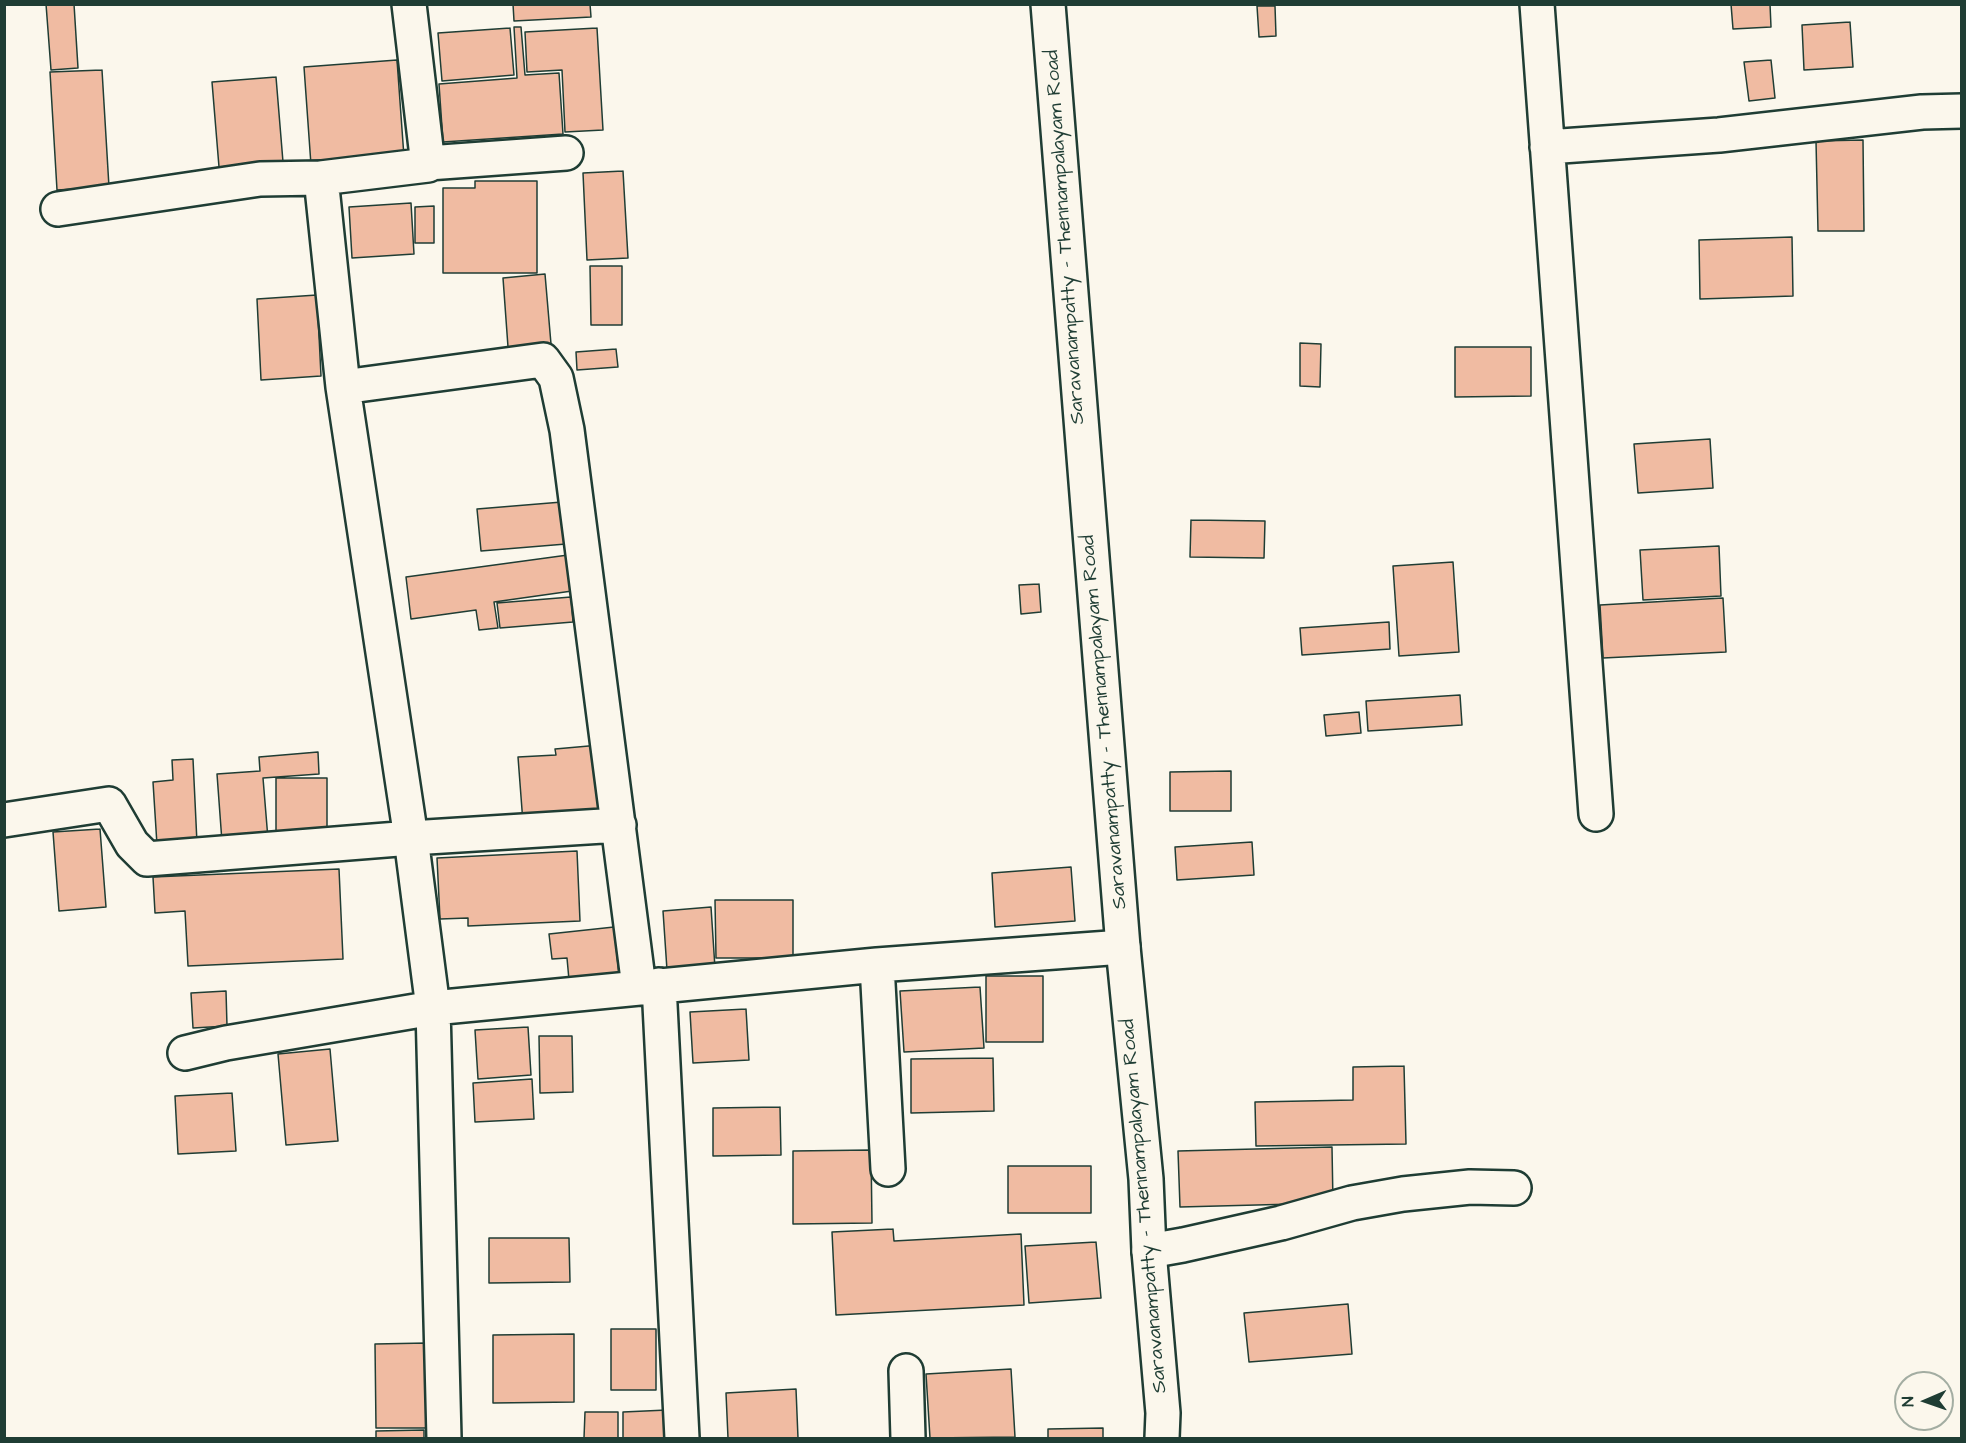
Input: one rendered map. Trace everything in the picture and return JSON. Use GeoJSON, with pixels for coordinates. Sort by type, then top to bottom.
{"type":"FeatureCollection","features":[{"type":"Feature","properties":{"kind":"street"},"geometry":{"type":"LineString","coordinates":[[409,4],[428,163]]}},
{"type":"Feature","properties":{"kind":"street","name":"Saravanampatty - Thennampalayam Road"},"geometry":{"type":"LineString","coordinates":[[1048,4],[1123,947],[1146,1179],[1162,1438]]}},
{"type":"Feature","properties":{"kind":"street"},"geometry":{"type":"LineString","coordinates":[[1537,4],[1596,814]]}},
{"type":"Feature","properties":{"kind":"street"},"geometry":{"type":"LineString","coordinates":[[1547,147],[1719,135],[1922,112],[1962,111]]}},
{"type":"Feature","properties":{"kind":"street"},"geometry":{"type":"LineString","coordinates":[[58,209],[260,179],[321,178],[428,165],[428,163],[566,153]]}},
{"type":"Feature","properties":{"kind":"street"},"geometry":{"type":"LineString","coordinates":[[321,178],[343,387],[411,838],[433,1008],[444,1438]]}},
{"type":"Feature","properties":{"kind":"street"},"geometry":{"type":"LineString","coordinates":[[343,387],[543,360],[556,378],[567,430],[619,825],[649,986],[682,1438]]}},
{"type":"Feature","properties":{"kind":"street"},"geometry":{"type":"LineString","coordinates":[[4,820],[110,804],[132,844],[147,859],[411,838],[619,825]]}},
{"type":"Feature","properties":{"kind":"street"},"geometry":{"type":"LineString","coordinates":[[185,1053],[226,1043],[433,1008],[878,965],[1123,947]]}},
{"type":"Feature","properties":{"kind":"street"},"geometry":{"type":"LineString","coordinates":[[878,965],[888,1169]]}},
{"type":"Feature","properties":{"kind":"street"},"geometry":{"type":"LineString","coordinates":[[1149,1251],[1248,1231],[1352,1203],[1403,1194],[1470,1187],[1514,1188]]}},
{"type":"Feature","properties":{"kind":"street"},"geometry":{"type":"LineString","coordinates":[[906,1371],[908,1438]]}},
{"type":"Feature","properties":{"kind":"building"},"geometry":{"type":"Polygon","coordinates":[[[46,4],[74,4],[78,68],[51,70],[46,4]]]}},
{"type":"Feature","properties":{"kind":"building"},"geometry":{"type":"Polygon","coordinates":[[[513,4],[590,4],[591,17],[514,21],[513,4]]]}},
{"type":"Feature","properties":{"kind":"building"},"geometry":{"type":"Polygon","coordinates":[[[1731,4],[1770,4],[1771,27],[1733,29],[1731,4]]]}},
{"type":"Feature","properties":{"kind":"building"},"geometry":{"type":"Polygon","coordinates":[[[1257,6],[1275,6],[1276,36],[1259,37],[1257,6]]]}},
{"type":"Feature","properties":{"kind":"building"},"geometry":{"type":"Polygon","coordinates":[[[1850,22],[1853,67],[1804,70],[1802,25],[1850,22]]]}},
{"type":"Feature","properties":{"kind":"building"},"geometry":{"type":"Polygon","coordinates":[[[514,27],[521,27],[525,75],[559,73],[563,134],[443,142],[439,84],[517,78],[514,27]]]}},
{"type":"Feature","properties":{"kind":"building"},"geometry":{"type":"Polygon","coordinates":[[[510,28],[514,75],[442,81],[438,33],[510,28]]]}},
{"type":"Feature","properties":{"kind":"building"},"geometry":{"type":"Polygon","coordinates":[[[597,28],[603,130],[565,132],[562,70],[527,72],[525,32],[597,28]]]}},
{"type":"Feature","properties":{"kind":"building"},"geometry":{"type":"Polygon","coordinates":[[[397,60],[404,157],[311,165],[304,67],[397,60]]]}},
{"type":"Feature","properties":{"kind":"building"},"geometry":{"type":"Polygon","coordinates":[[[1771,60],[1775,98],[1749,101],[1744,62],[1771,60]]]}},
{"type":"Feature","properties":{"kind":"building"},"geometry":{"type":"Polygon","coordinates":[[[102,70],[109,187],[57,190],[50,72],[102,70]]]}},
{"type":"Feature","properties":{"kind":"building"},"geometry":{"type":"Polygon","coordinates":[[[276,77],[283,162],[219,167],[212,82],[276,77]]]}},
{"type":"Feature","properties":{"kind":"building"},"geometry":{"type":"Polygon","coordinates":[[[1863,140],[1864,231],[1818,231],[1816,141],[1863,140]]]}},
{"type":"Feature","properties":{"kind":"building"},"geometry":{"type":"Polygon","coordinates":[[[623,171],[628,258],[587,260],[583,173],[623,171]]]}},
{"type":"Feature","properties":{"kind":"building"},"geometry":{"type":"Polygon","coordinates":[[[475,181],[537,181],[537,273],[443,273],[443,188],[475,188],[475,181]]]}},
{"type":"Feature","properties":{"kind":"building"},"geometry":{"type":"Polygon","coordinates":[[[411,203],[414,254],[352,258],[349,207],[411,203]]]}},
{"type":"Feature","properties":{"kind":"building"},"geometry":{"type":"Polygon","coordinates":[[[434,206],[434,243],[415,243],[415,207],[434,206]]]}},
{"type":"Feature","properties":{"kind":"building"},"geometry":{"type":"Polygon","coordinates":[[[1792,237],[1793,296],[1700,299],[1699,240],[1792,237]]]}},
{"type":"Feature","properties":{"kind":"building"},"geometry":{"type":"Polygon","coordinates":[[[590,266],[622,266],[622,325],[591,325],[590,266]]]}},
{"type":"Feature","properties":{"kind":"building"},"geometry":{"type":"Polygon","coordinates":[[[545,274],[551,344],[508,347],[503,278],[545,274]]]}},
{"type":"Feature","properties":{"kind":"building"},"geometry":{"type":"Polygon","coordinates":[[[317,295],[321,376],[261,380],[257,299],[317,295]]]}},
{"type":"Feature","properties":{"kind":"building"},"geometry":{"type":"Polygon","coordinates":[[[1300,343],[1321,344],[1320,387],[1300,386],[1300,343]]]}},
{"type":"Feature","properties":{"kind":"building"},"geometry":{"type":"Polygon","coordinates":[[[1455,347],[1531,347],[1531,396],[1455,397],[1455,347]]]}},
{"type":"Feature","properties":{"kind":"building"},"geometry":{"type":"Polygon","coordinates":[[[616,349],[618,367],[577,370],[576,352],[616,349]]]}},
{"type":"Feature","properties":{"kind":"building"},"geometry":{"type":"Polygon","coordinates":[[[1710,439],[1713,488],[1638,493],[1634,444],[1710,439]]]}},
{"type":"Feature","properties":{"kind":"building"},"geometry":{"type":"Polygon","coordinates":[[[562,502],[566,544],[481,551],[477,509],[562,502]]]}},
{"type":"Feature","properties":{"kind":"building"},"geometry":{"type":"Polygon","coordinates":[[[1191,520],[1265,521],[1264,558],[1190,557],[1191,520]]]}},
{"type":"Feature","properties":{"kind":"building"},"geometry":{"type":"Polygon","coordinates":[[[1719,546],[1721,596],[1643,600],[1640,550],[1719,546]]]}},
{"type":"Feature","properties":{"kind":"building"},"geometry":{"type":"Polygon","coordinates":[[[568,555],[572,591],[494,602],[498,628],[479,630],[476,610],[411,619],[406,577],[568,555]]]}},
{"type":"Feature","properties":{"kind":"building"},"geometry":{"type":"Polygon","coordinates":[[[1453,562],[1459,652],[1399,656],[1393,566],[1453,562]]]}},
{"type":"Feature","properties":{"kind":"building"},"geometry":{"type":"Polygon","coordinates":[[[1039,584],[1041,612],[1021,614],[1019,585],[1039,584]]]}},
{"type":"Feature","properties":{"kind":"building"},"geometry":{"type":"Polygon","coordinates":[[[571,597],[573,622],[500,628],[497,603],[571,597]]]}},
{"type":"Feature","properties":{"kind":"building"},"geometry":{"type":"Polygon","coordinates":[[[1723,598],[1726,652],[1603,658],[1600,605],[1723,598]]]}},
{"type":"Feature","properties":{"kind":"building"},"geometry":{"type":"Polygon","coordinates":[[[1389,622],[1390,649],[1302,655],[1300,628],[1389,622]]]}},
{"type":"Feature","properties":{"kind":"building"},"geometry":{"type":"Polygon","coordinates":[[[1460,695],[1462,725],[1368,731],[1366,701],[1460,695]]]}},
{"type":"Feature","properties":{"kind":"building"},"geometry":{"type":"Polygon","coordinates":[[[1359,712],[1361,733],[1326,736],[1324,715],[1359,712]]]}},
{"type":"Feature","properties":{"kind":"building"},"geometry":{"type":"Polygon","coordinates":[[[600,745],[605,817],[523,823],[518,757],[556,755],[555,749],[600,745]]]}},
{"type":"Feature","properties":{"kind":"building"},"geometry":{"type":"Polygon","coordinates":[[[318,752],[319,774],[263,778],[268,839],[222,842],[217,774],[260,771],[259,757],[318,752]]]}},
{"type":"Feature","properties":{"kind":"building"},"geometry":{"type":"Polygon","coordinates":[[[193,759],[197,843],[157,845],[153,782],[173,780],[172,760],[193,759]]]}},
{"type":"Feature","properties":{"kind":"building"},"geometry":{"type":"Polygon","coordinates":[[[1231,771],[1231,811],[1170,811],[1170,772],[1231,771]]]}},
{"type":"Feature","properties":{"kind":"building"},"geometry":{"type":"Polygon","coordinates":[[[276,778],[327,778],[327,836],[276,836],[276,778]]]}},
{"type":"Feature","properties":{"kind":"building"},"geometry":{"type":"Polygon","coordinates":[[[100,829],[106,907],[59,911],[53,832],[100,829]]]}},
{"type":"Feature","properties":{"kind":"building"},"geometry":{"type":"Polygon","coordinates":[[[1252,842],[1254,875],[1177,880],[1175,847],[1252,842]]]}},
{"type":"Feature","properties":{"kind":"building"},"geometry":{"type":"Polygon","coordinates":[[[577,851],[580,921],[468,926],[468,918],[440,919],[437,858],[577,851]]]}},
{"type":"Feature","properties":{"kind":"building"},"geometry":{"type":"Polygon","coordinates":[[[1071,867],[1075,921],[995,927],[992,873],[1071,867]]]}},
{"type":"Feature","properties":{"kind":"building"},"geometry":{"type":"Polygon","coordinates":[[[339,869],[343,959],[188,966],[185,911],[155,913],[153,877],[339,869]]]}},
{"type":"Feature","properties":{"kind":"building"},"geometry":{"type":"Polygon","coordinates":[[[715,900],[793,900],[793,958],[716,958],[715,900]]]}},
{"type":"Feature","properties":{"kind":"building"},"geometry":{"type":"Polygon","coordinates":[[[711,907],[715,968],[667,970],[663,911],[711,907]]]}},
{"type":"Feature","properties":{"kind":"building"},"geometry":{"type":"Polygon","coordinates":[[[614,927],[619,975],[569,980],[567,958],[552,959],[549,934],[614,927]]]}},
{"type":"Feature","properties":{"kind":"building"},"geometry":{"type":"Polygon","coordinates":[[[986,976],[1043,976],[1043,1042],[986,1042],[986,976]]]}},
{"type":"Feature","properties":{"kind":"building"},"geometry":{"type":"Polygon","coordinates":[[[980,987],[984,1048],[904,1052],[900,991],[980,987]]]}},
{"type":"Feature","properties":{"kind":"building"},"geometry":{"type":"Polygon","coordinates":[[[226,991],[227,1026],[193,1028],[191,993],[226,991]]]}},
{"type":"Feature","properties":{"kind":"building"},"geometry":{"type":"Polygon","coordinates":[[[746,1009],[749,1060],[693,1063],[690,1012],[746,1009]]]}},
{"type":"Feature","properties":{"kind":"building"},"geometry":{"type":"Polygon","coordinates":[[[528,1027],[531,1075],[478,1079],[475,1030],[528,1027]]]}},
{"type":"Feature","properties":{"kind":"building"},"geometry":{"type":"Polygon","coordinates":[[[539,1036],[572,1036],[573,1092],[540,1093],[539,1036]]]}},
{"type":"Feature","properties":{"kind":"building"},"geometry":{"type":"Polygon","coordinates":[[[330,1049],[338,1141],[286,1145],[278,1054],[330,1049]]]}},
{"type":"Feature","properties":{"kind":"building"},"geometry":{"type":"Polygon","coordinates":[[[993,1058],[994,1111],[911,1113],[911,1059],[993,1058]]]}},
{"type":"Feature","properties":{"kind":"building"},"geometry":{"type":"Polygon","coordinates":[[[1404,1066],[1406,1144],[1256,1146],[1255,1102],[1353,1100],[1353,1067],[1404,1066]]]}},
{"type":"Feature","properties":{"kind":"building"},"geometry":{"type":"Polygon","coordinates":[[[532,1079],[534,1119],[475,1122],[473,1083],[532,1079]]]}},
{"type":"Feature","properties":{"kind":"building"},"geometry":{"type":"Polygon","coordinates":[[[232,1093],[236,1151],[178,1154],[175,1096],[232,1093]]]}},
{"type":"Feature","properties":{"kind":"building"},"geometry":{"type":"Polygon","coordinates":[[[780,1107],[781,1155],[713,1156],[713,1108],[780,1107]]]}},
{"type":"Feature","properties":{"kind":"building"},"geometry":{"type":"Polygon","coordinates":[[[1332,1147],[1333,1203],[1180,1207],[1178,1151],[1332,1147]]]}},
{"type":"Feature","properties":{"kind":"building"},"geometry":{"type":"Polygon","coordinates":[[[871,1150],[872,1223],[793,1224],[793,1151],[871,1150]]]}},
{"type":"Feature","properties":{"kind":"building"},"geometry":{"type":"Polygon","coordinates":[[[1008,1166],[1091,1166],[1091,1213],[1008,1213],[1008,1166]]]}},
{"type":"Feature","properties":{"kind":"building"},"geometry":{"type":"Polygon","coordinates":[[[893,1229],[894,1241],[1021,1234],[1024,1305],[836,1315],[832,1232],[893,1229]]]}},
{"type":"Feature","properties":{"kind":"building"},"geometry":{"type":"Polygon","coordinates":[[[489,1238],[569,1238],[570,1282],[489,1283],[489,1238]]]}},
{"type":"Feature","properties":{"kind":"building"},"geometry":{"type":"Polygon","coordinates":[[[1096,1242],[1101,1298],[1029,1303],[1025,1246],[1096,1242]]]}},
{"type":"Feature","properties":{"kind":"building"},"geometry":{"type":"Polygon","coordinates":[[[1348,1304],[1352,1354],[1249,1362],[1244,1313],[1348,1304]]]}},
{"type":"Feature","properties":{"kind":"building"},"geometry":{"type":"Polygon","coordinates":[[[611,1329],[656,1329],[656,1390],[611,1390],[611,1329]]]}},
{"type":"Feature","properties":{"kind":"building"},"geometry":{"type":"Polygon","coordinates":[[[574,1334],[574,1402],[493,1403],[493,1335],[574,1334]]]}},
{"type":"Feature","properties":{"kind":"building"},"geometry":{"type":"Polygon","coordinates":[[[427,1343],[428,1428],[376,1428],[375,1344],[427,1343]]]}},
{"type":"Feature","properties":{"kind":"building"},"geometry":{"type":"Polygon","coordinates":[[[1011,1369],[1015,1437],[930,1438],[926,1374],[1011,1369]]]}},
{"type":"Feature","properties":{"kind":"building"},"geometry":{"type":"Polygon","coordinates":[[[796,1389],[798,1438],[728,1438],[726,1393],[796,1389]]]}},
{"type":"Feature","properties":{"kind":"building"},"geometry":{"type":"Polygon","coordinates":[[[667,1410],[668,1438],[623,1438],[623,1412],[667,1410]]]}},
{"type":"Feature","properties":{"kind":"building"},"geometry":{"type":"Polygon","coordinates":[[[585,1412],[618,1412],[618,1438],[584,1438],[585,1412]]]}},
{"type":"Feature","properties":{"kind":"building"},"geometry":{"type":"Polygon","coordinates":[[[1103,1428],[1103,1438],[1048,1438],[1048,1429],[1103,1428]]]}},
{"type":"Feature","properties":{"kind":"building"},"geometry":{"type":"Polygon","coordinates":[[[424,1430],[424,1438],[376,1438],[376,1431],[424,1430]]]}}]}
